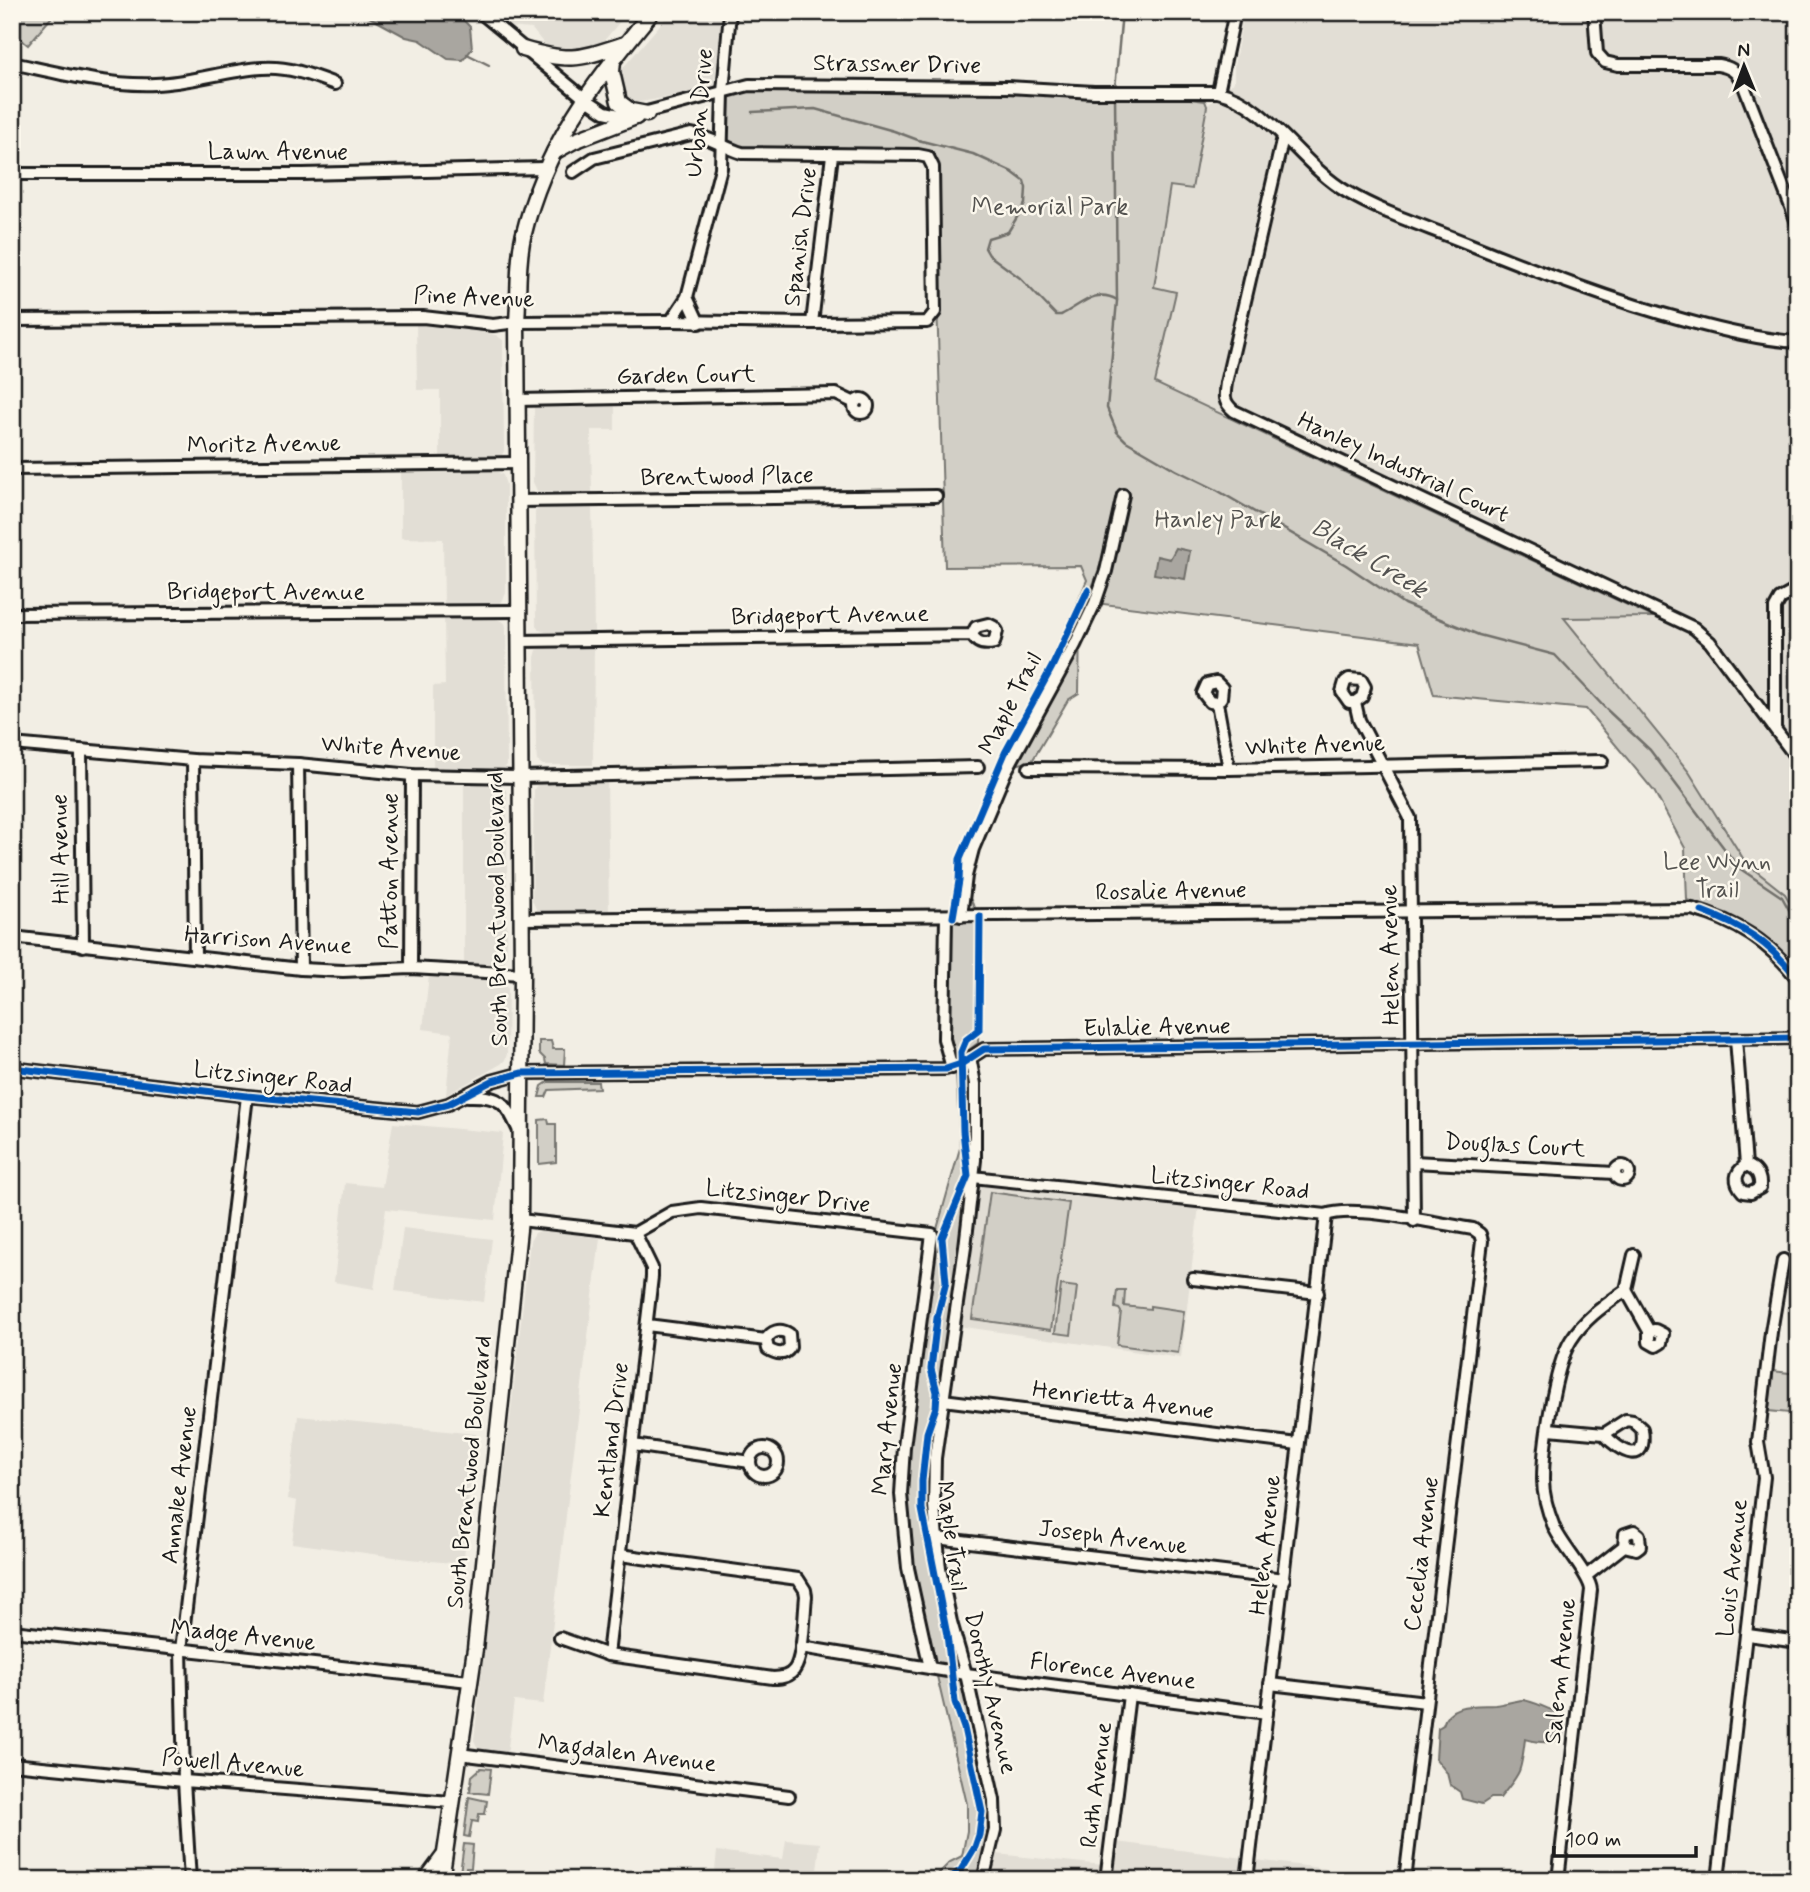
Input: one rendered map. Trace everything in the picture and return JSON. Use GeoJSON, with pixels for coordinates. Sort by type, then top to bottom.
{"type":"FeatureCollection","features":[{"type":"Feature","properties":{"kind":"main road","name":"South Brentwood Boulevard"},"geometry":{"type":"LineString","coordinates":[[441,1880],[469,1681],[520,1220],[522,919],[517,322],[522,239],[544,168],[584,98],[652,12]]}},
{"type":"Feature","properties":{"kind":"main road"},"geometry":{"type":"LineString","coordinates":[[523,49],[553,58],[573,59],[626,44]]}},
{"type":"Feature","properties":{"kind":"main road"},"geometry":{"type":"LineString","coordinates":[[614,59],[612,72],[619,102],[641,115]]}},
{"type":"Feature","properties":{"kind":"main road"},"geometry":{"type":"LineString","coordinates":[[553,153],[574,141],[641,115]]}},
{"type":"Feature","properties":{"kind":"main road"},"geometry":{"type":"LineString","coordinates":[[426,1880],[444,1856]]}},
{"type":"Feature","properties":{"kind":"street","name":"Strassner Drive"},"geometry":{"type":"LineString","coordinates":[[480,12],[584,98],[618,116],[641,115],[749,85],[1016,87],[1104,92],[1218,93]]}},
{"type":"Feature","properties":{"kind":"street","name":"Urban Drive"},"geometry":{"type":"LineString","coordinates":[[671,321],[687,297],[721,168],[723,92],[730,12]]}},
{"type":"Feature","properties":{"kind":"street"},"geometry":{"type":"LineString","coordinates":[[1235,12],[1218,93],[1241,100],[1331,181],[1359,198],[1579,288],[1629,305],[1749,336],[1798,342]]}},
{"type":"Feature","properties":{"kind":"street"},"geometry":{"type":"LineString","coordinates":[[1594,12],[1597,54],[1605,62],[1618,65],[1718,65],[1731,68],[1737,73],[1798,225]]}},
{"type":"Feature","properties":{"kind":"street"},"geometry":{"type":"LineString","coordinates":[[12,63],[106,82],[130,84],[185,81],[260,68],[295,70],[335,84]]}},
{"type":"Feature","properties":{"kind":"street"},"geometry":{"type":"LineString","coordinates":[[573,172],[594,158],[685,134],[704,136],[723,148],[742,153],[832,155]]}},
{"type":"Feature","properties":{"kind":"street","name":"Hanley Industrial Court"},"geometry":{"type":"LineString","coordinates":[[1283,137],[1226,383],[1224,399],[1227,405],[1234,411],[1336,460],[1694,628],[1710,642],[1798,760]]}},
{"type":"Feature","properties":{"kind":"street","name":"Pine Avenue"},"geometry":{"type":"LineString","coordinates":[[12,320],[424,317],[484,324],[671,321],[927,322],[933,318],[936,307],[933,167],[928,158],[918,155],[832,155]]}},
{"type":"Feature","properties":{"kind":"street","name":"Spanish Drive"},"geometry":{"type":"LineString","coordinates":[[812,323],[832,155]]}},
{"type":"Feature","properties":{"kind":"street","name":"Lawn Avenue"},"geometry":{"type":"LineString","coordinates":[[12,174],[303,174],[544,168]]}},
{"type":"Feature","properties":{"kind":"street"},"geometry":{"type":"LineString","coordinates":[[687,297],[699,323]]}},
{"type":"Feature","properties":{"kind":"street","name":"Garden Court"},"geometry":{"type":"LineString","coordinates":[[517,400],[836,394],[855,403]]}},
{"type":"Feature","properties":{"kind":"street","name":"Moritz Avenue"},"geometry":{"type":"LineString","coordinates":[[12,469],[517,463]]}},
{"type":"Feature","properties":{"kind":"street"},"geometry":{"type":"LineString","coordinates":[[961,916],[966,876],[974,849],[1005,772],[1095,603],[1106,571],[1123,495]]}},
{"type":"Feature","properties":{"kind":"street","name":"Brentwood Place"},"geometry":{"type":"LineString","coordinates":[[517,501],[936,496]]}},
{"type":"Feature","properties":{"kind":"street"},"geometry":{"type":"LineString","coordinates":[[1775,730],[1775,608],[1780,599],[1798,589]]}},
{"type":"Feature","properties":{"kind":"street","name":"Bridgeport Avenue"},"geometry":{"type":"LineString","coordinates":[[12,614],[519,611]]}},
{"type":"Feature","properties":{"kind":"street","name":"Bridgeport Avenue"},"geometry":{"type":"LineString","coordinates":[[519,641],[972,635]]}},
{"type":"Feature","properties":{"kind":"street","name":"Helen Avenue"},"geometry":{"type":"LineString","coordinates":[[1356,702],[1359,720],[1410,818],[1414,1221]]}},
{"type":"Feature","properties":{"kind":"street"},"geometry":{"type":"LineString","coordinates":[[1217,703],[1229,769]]}},
{"type":"Feature","properties":{"kind":"street","name":"White Avenue"},"geometry":{"type":"LineString","coordinates":[[12,744],[193,760],[298,764],[412,775],[520,778],[978,767]]}},
{"type":"Feature","properties":{"kind":"street","name":"Hill Avenue"},"geometry":{"type":"LineString","coordinates":[[81,751],[83,946]]}},
{"type":"Feature","properties":{"kind":"street"},"geometry":{"type":"LineString","coordinates":[[193,760],[195,957]]}},
{"type":"Feature","properties":{"kind":"street","name":"White Avenue"},"geometry":{"type":"LineString","coordinates":[[1029,768],[1229,769],[1602,761]]}},
{"type":"Feature","properties":{"kind":"street"},"geometry":{"type":"LineString","coordinates":[[298,764],[302,969]]}},
{"type":"Feature","properties":{"kind":"street","name":"Patton Avenue"},"geometry":{"type":"LineString","coordinates":[[411,968],[412,775]]}},
{"type":"Feature","properties":{"kind":"street","name":"Rosalie Avenue"},"geometry":{"type":"LineString","coordinates":[[522,919],[1692,908],[1720,918],[1758,937],[1779,955],[1798,979]]}},
{"type":"Feature","properties":{"kind":"street"},"geometry":{"type":"LineString","coordinates":[[522,1073],[952,1068],[944,1039],[946,917]]}},
{"type":"Feature","properties":{"kind":"street","name":"Harrison Avenue"},"geometry":{"type":"LineString","coordinates":[[12,937],[302,969],[343,971],[411,968],[522,974]]}},
{"type":"Feature","properties":{"kind":"street","name":"Eulalie Avenue"},"geometry":{"type":"LineString","coordinates":[[952,1068],[984,1049],[1798,1038]]}},
{"type":"Feature","properties":{"kind":"street"},"geometry":{"type":"LineString","coordinates":[[1735,1040],[1745,1165]]}},
{"type":"Feature","properties":{"kind":"street","name":"Dorothy Avenue"},"geometry":{"type":"LineString","coordinates":[[970,1057],[975,1084],[973,1177],[934,1484],[936,1538],[951,1622],[966,1675],[996,1815],[993,1844],[983,1880]]}},
{"type":"Feature","properties":{"kind":"street","name":"Litzsinger Road"},"geometry":{"type":"LineString","coordinates":[[12,1068],[247,1096],[418,1112],[440,1107],[492,1081],[522,1073]]}},
{"type":"Feature","properties":{"kind":"street","name":"Annalee Avenue"},"geometry":{"type":"LineString","coordinates":[[190,1880],[184,1782],[181,1650],[247,1096]]}},
{"type":"Feature","properties":{"kind":"street"},"geometry":{"type":"LineString","coordinates":[[466,1096],[496,1097],[505,1104],[521,1136]]}},
{"type":"Feature","properties":{"kind":"street","name":"Douglas Court"},"geometry":{"type":"LineString","coordinates":[[1414,1162],[1614,1172]]}},
{"type":"Feature","properties":{"kind":"street","name":"Litzsinger Road"},"geometry":{"type":"LineString","coordinates":[[973,1177],[1326,1215],[1340,1211],[1392,1216],[1473,1229],[1480,1234]]}},
{"type":"Feature","properties":{"kind":"street","name":"Litzsinger Drive"},"geometry":{"type":"LineString","coordinates":[[635,1233],[672,1212],[701,1208],[932,1234]]}},
{"type":"Feature","properties":{"kind":"street","name":"Helen Avenue"},"geometry":{"type":"LineString","coordinates":[[1247,1880],[1326,1215]]}},
{"type":"Feature","properties":{"kind":"street"},"geometry":{"type":"LineString","coordinates":[[520,1220],[635,1233]]}},
{"type":"Feature","properties":{"kind":"street","name":"Kentland Drive"},"geometry":{"type":"LineString","coordinates":[[608,1655],[634,1445],[652,1268],[635,1233]]}},
{"type":"Feature","properties":{"kind":"street","name":"Mary Avenue"},"geometry":{"type":"LineString","coordinates":[[930,1668],[904,1543],[901,1494],[904,1447],[932,1234]]}},
{"type":"Feature","properties":{"kind":"street","name":"Cecelia Avenue"},"geometry":{"type":"LineString","coordinates":[[1405,1880],[1480,1254],[1480,1234]]}},
{"type":"Feature","properties":{"kind":"street"},"geometry":{"type":"LineString","coordinates":[[1634,1255],[1626,1290],[1649,1331]]}},
{"type":"Feature","properties":{"kind":"street","name":"Louis Avenue"},"geometry":{"type":"LineString","coordinates":[[1718,1880],[1764,1477],[1758,1443],[1771,1332],[1783,1260]]}},
{"type":"Feature","properties":{"kind":"street"},"geometry":{"type":"LineString","coordinates":[[1193,1279],[1318,1293]]}},
{"type":"Feature","properties":{"kind":"street","name":"Salem Avenue"},"geometry":{"type":"LineString","coordinates":[[1558,1880],[1591,1590],[1586,1576],[1563,1545],[1548,1510],[1543,1481],[1558,1370],[1572,1339],[1596,1311],[1626,1290]]}},
{"type":"Feature","properties":{"kind":"street"},"geometry":{"type":"LineString","coordinates":[[647,1325],[766,1340]]}},
{"type":"Feature","properties":{"kind":"street","name":"Henrietta Avenue"},"geometry":{"type":"LineString","coordinates":[[943,1400],[1298,1444]]}},
{"type":"Feature","properties":{"kind":"street"},"geometry":{"type":"LineString","coordinates":[[1549,1429],[1604,1434]]}},
{"type":"Feature","properties":{"kind":"street"},"geometry":{"type":"LineString","coordinates":[[634,1445],[750,1462]]}},
{"type":"Feature","properties":{"kind":"street","name":"Joseph Avenue"},"geometry":{"type":"LineString","coordinates":[[936,1538],[1284,1579]]}},
{"type":"Feature","properties":{"kind":"street"},"geometry":{"type":"LineString","coordinates":[[1586,1576],[1624,1546]]}},
{"type":"Feature","properties":{"kind":"street"},"geometry":{"type":"LineString","coordinates":[[560,1638],[608,1655],[779,1678],[793,1672],[798,1664],[801,1647],[806,1597],[803,1584],[798,1579],[620,1555]]}},
{"type":"Feature","properties":{"kind":"street","name":"Madge Avenue"},"geometry":{"type":"LineString","coordinates":[[12,1631],[469,1681]]}},
{"type":"Feature","properties":{"kind":"street"},"geometry":{"type":"LineString","coordinates":[[1748,1635],[1798,1642]]}},
{"type":"Feature","properties":{"kind":"street","name":"Florence Avenue"},"geometry":{"type":"LineString","coordinates":[[801,1647],[966,1675],[1267,1713]]}},
{"type":"Feature","properties":{"kind":"street"},"geometry":{"type":"LineString","coordinates":[[1270,1684],[1426,1702]]}},
{"type":"Feature","properties":{"kind":"street","name":"Ruth Avenue"},"geometry":{"type":"LineString","coordinates":[[1106,1880],[1129,1695]]}},
{"type":"Feature","properties":{"kind":"street","name":"Magdalen Avenue"},"geometry":{"type":"LineString","coordinates":[[459,1754],[789,1796]]}},
{"type":"Feature","properties":{"kind":"street","name":"Powell Avenue"},"geometry":{"type":"LineString","coordinates":[[12,1764],[184,1782],[451,1802]]}},
{"type":"Feature","properties":{"kind":"shaded area"},"geometry":{"type":"Polygon","coordinates":[[[360,12],[456,12],[470,27],[472,49],[463,60],[448,59],[420,40],[406,37],[360,12]]]}},
{"type":"Feature","properties":{"kind":"shaded area"},"geometry":{"type":"Polygon","coordinates":[[[509,12],[628,12],[593,50],[555,51],[544,44],[532,29],[508,27],[509,12]]]}},
{"type":"Feature","properties":{"kind":"shaded area"},"geometry":{"type":"Polygon","coordinates":[[[671,12],[721,12],[714,85],[703,91],[635,103],[619,91],[621,70],[671,12]]]}},
{"type":"Feature","properties":{"kind":"shaded area"},"geometry":{"type":"Polygon","coordinates":[[[1244,12],[1798,12],[1798,916],[1785,894],[1746,863],[1564,618],[1651,616],[1155,383],[1176,292],[1154,288],[1171,185],[1192,189],[1207,106],[1234,82],[1234,66],[1244,12]]]}},
{"type":"Feature","properties":{"kind":"shaded area"},"geometry":{"type":"Polygon","coordinates":[[[416,322],[446,324],[496,335],[503,340],[504,451],[501,457],[440,459],[440,390],[417,390],[416,322]]]}},
{"type":"Feature","properties":{"kind":"shaded area"},"geometry":{"type":"Polygon","coordinates":[[[615,402],[615,430],[591,430],[592,494],[542,494],[537,491],[533,482],[534,407],[537,404],[615,402]]]}},
{"type":"Feature","properties":{"kind":"shaded area"},"geometry":{"type":"Polygon","coordinates":[[[401,469],[493,469],[503,475],[506,485],[506,593],[502,602],[495,606],[444,606],[443,539],[401,538],[401,469]]]}},
{"type":"Feature","properties":{"kind":"shaded area"},"geometry":{"type":"Polygon","coordinates":[[[542,505],[592,505],[594,632],[546,632],[539,630],[536,625],[535,512],[542,505]]]}},
{"type":"Feature","properties":{"kind":"shaded area"},"geometry":{"type":"Polygon","coordinates":[[[1176,548],[1190,551],[1185,579],[1154,574],[1157,556],[1170,559],[1176,548]]]}},
{"type":"Feature","properties":{"kind":"shaded area"},"geometry":{"type":"Polygon","coordinates":[[[444,616],[495,618],[505,623],[507,765],[502,771],[433,767],[433,686],[445,685],[444,616]]]}},
{"type":"Feature","properties":{"kind":"shaded area"},"geometry":{"type":"Polygon","coordinates":[[[594,644],[593,765],[543,765],[537,761],[536,750],[537,650],[546,645],[594,644]]]}},
{"type":"Feature","properties":{"kind":"shaded area"},"geometry":{"type":"Polygon","coordinates":[[[607,778],[609,914],[537,911],[532,900],[536,786],[546,780],[607,778]]]}},
{"type":"Feature","properties":{"kind":"shaded area"},"geometry":{"type":"Polygon","coordinates":[[[464,783],[497,785],[506,790],[507,795],[507,953],[504,964],[498,966],[464,963],[464,783]]]}},
{"type":"Feature","properties":{"kind":"shaded area"},"geometry":{"type":"Polygon","coordinates":[[[429,975],[498,977],[504,979],[508,988],[505,1060],[446,1095],[452,1033],[423,1029],[429,975]]]}},
{"type":"Feature","properties":{"kind":"shaded area"},"geometry":{"type":"Polygon","coordinates":[[[393,1123],[503,1133],[495,1220],[386,1209],[374,1289],[334,1282],[345,1183],[382,1187],[393,1123]]]}},
{"type":"Feature","properties":{"kind":"shaded area"},"geometry":{"type":"Polygon","coordinates":[[[980,1182],[1199,1206],[1181,1358],[958,1326],[976,1188],[980,1182]]]}},
{"type":"Feature","properties":{"kind":"shaded area"},"geometry":{"type":"Polygon","coordinates":[[[403,1228],[492,1239],[484,1302],[395,1291],[403,1228]]]}},
{"type":"Feature","properties":{"kind":"shaded area"},"geometry":{"type":"Polygon","coordinates":[[[544,1230],[600,1238],[543,1704],[514,1701],[507,1755],[478,1749],[474,1740],[530,1241],[535,1233],[544,1230]]]}},
{"type":"Feature","properties":{"kind":"shaded area"},"geometry":{"type":"Polygon","coordinates":[[[298,1416],[476,1434],[464,1564],[292,1543],[297,1501],[288,1499],[298,1416]]]}},
{"type":"Feature","properties":{"kind":"shaded area"},"geometry":{"type":"Polygon","coordinates":[[[1523,1700],[1558,1712],[1563,1722],[1563,1736],[1550,1742],[1525,1739],[1519,1772],[1500,1798],[1491,1798],[1482,1804],[1462,1799],[1460,1792],[1450,1785],[1447,1773],[1436,1759],[1438,1728],[1451,1712],[1457,1709],[1523,1700]]]}},
{"type":"Feature","properties":{"kind":"shaded area"},"geometry":{"type":"Polygon","coordinates":[[[786,1840],[820,1843],[816,1880],[714,1880],[717,1851],[783,1859],[786,1840]]]}},
{"type":"Feature","properties":{"kind":"shaded area"},"geometry":{"type":"Polygon","coordinates":[[[1116,1842],[1244,1858],[1241,1880],[1111,1880],[1116,1842]]]}},
{"type":"Feature","properties":{"kind":"shaded area"},"geometry":{"type":"Polygon","coordinates":[[[996,1854],[1103,1865],[1101,1880],[989,1880],[996,1854]]]}},
{"type":"Feature","properties":{"kind":"shaded area"},"geometry":{"type":"Polygon","coordinates":[[[1256,1860],[1329,1869],[1327,1880],[1254,1880],[1256,1860]]]}},
{"type":"Feature","properties":{"kind":"green space"},"geometry":{"type":"Polygon","coordinates":[[[21,12],[56,12],[28,45],[12,32],[12,23],[21,12]]]}},
{"type":"Feature","properties":{"kind":"green space"},"geometry":{"type":"Polygon","coordinates":[[[749,85],[1137,92],[1205,101],[1207,106],[1192,189],[1170,186],[1154,287],[1176,292],[1155,383],[1653,617],[1564,618],[1689,772],[1746,863],[1785,894],[1798,916],[1798,973],[1773,947],[1748,927],[1721,912],[1687,900],[1685,848],[1654,791],[1586,709],[1434,695],[1419,643],[1095,603],[1106,565],[1100,566],[1080,621],[1079,693],[1068,700],[1032,761],[1010,766],[978,846],[968,896],[974,907],[979,943],[978,1043],[966,1052],[971,1093],[968,1176],[930,1464],[930,1520],[940,1589],[990,1805],[988,1843],[975,1880],[932,1880],[950,1862],[962,1856],[967,1831],[967,1804],[913,1574],[906,1505],[906,1468],[937,1229],[960,1148],[955,1054],[948,1041],[950,910],[956,882],[957,857],[997,767],[1057,650],[1087,580],[1081,566],[945,567],[931,160],[723,148],[723,92],[749,85]]]}},
{"type":"Feature","properties":{"kind":"green space"},"geometry":{"type":"Polygon","coordinates":[[[539,1041],[551,1041],[553,1049],[565,1049],[564,1065],[546,1064],[539,1053],[539,1041]]]}},
{"type":"Feature","properties":{"kind":"green space"},"geometry":{"type":"Polygon","coordinates":[[[548,1082],[598,1082],[599,1088],[549,1090],[546,1097],[539,1097],[542,1086],[548,1082]]]}},
{"type":"Feature","properties":{"kind":"green space"},"geometry":{"type":"Polygon","coordinates":[[[548,1119],[549,1124],[556,1124],[556,1162],[539,1164],[539,1120],[548,1119]]]}},
{"type":"Feature","properties":{"kind":"green space"},"geometry":{"type":"Polygon","coordinates":[[[990,1192],[1069,1203],[1051,1330],[972,1319],[990,1192]]]}},
{"type":"Feature","properties":{"kind":"green space"},"geometry":{"type":"Polygon","coordinates":[[[1061,1285],[1077,1287],[1071,1335],[1055,1333],[1061,1285]]]}},
{"type":"Feature","properties":{"kind":"green space"},"geometry":{"type":"Polygon","coordinates":[[[1117,1290],[1125,1290],[1124,1306],[1150,1309],[1150,1306],[1184,1311],[1178,1353],[1117,1345],[1121,1312],[1115,1308],[1117,1290]]]}},
{"type":"Feature","properties":{"kind":"green space"},"geometry":{"type":"Polygon","coordinates":[[[1772,1371],[1798,1374],[1798,1414],[1769,1411],[1772,1371]]]}},
{"type":"Feature","properties":{"kind":"green space"},"geometry":{"type":"Polygon","coordinates":[[[481,1768],[491,1769],[488,1794],[470,1792],[472,1776],[481,1768]]]}},
{"type":"Feature","properties":{"kind":"green space"},"geometry":{"type":"Polygon","coordinates":[[[469,1797],[487,1801],[485,1814],[479,1814],[478,1822],[472,1821],[469,1837],[464,1836],[469,1797]]]}},
{"type":"Feature","properties":{"kind":"green space"},"geometry":{"type":"Polygon","coordinates":[[[464,1844],[473,1845],[471,1868],[466,1868],[465,1876],[475,1877],[476,1880],[459,1880],[464,1844]]]}},
{"type":"Feature","properties":{"kind":"waterway","name":"Black Creek"},"geometry":{"type":"LineString","coordinates":[[1115,89],[1122,12]]}},
{"type":"Feature","properties":{"kind":"waterway"},"geometry":{"type":"LineString","coordinates":[[467,54],[489,65]]}},
{"type":"Feature","properties":{"kind":"waterway","name":"Black Creek"},"geometry":{"type":"LineString","coordinates":[[1115,96],[1117,301],[1107,408],[1117,432],[1126,441],[1346,565],[1404,604],[1479,635],[1555,655],[1606,709],[1650,750],[1739,868],[1782,897],[1798,926]]}},
{"type":"Feature","properties":{"kind":"waterway"},"geometry":{"type":"LineString","coordinates":[[752,112],[815,109],[973,154],[1012,172],[1024,181],[1025,204],[1008,232],[988,238],[985,248],[989,255],[1020,278],[1056,315],[1095,297],[1117,300]]}},
{"type":"Feature","properties":{"kind":"cycle path","name":"Maple Trail"},"geometry":{"type":"LineString","coordinates":[[953,917],[960,859],[1005,753],[1052,667],[1088,590]]}},
{"type":"Feature","properties":{"kind":"cycle path"},"geometry":{"type":"LineString","coordinates":[[1702,911],[1756,937],[1777,955],[1798,979]]}},
{"type":"Feature","properties":{"kind":"cycle path","name":"Maple Trail"},"geometry":{"type":"LineString","coordinates":[[948,1880],[961,1870],[975,1847],[982,1812],[964,1728],[955,1702],[947,1635],[922,1509],[922,1481],[927,1433],[936,1407],[937,1392],[931,1369],[937,1318],[946,1282],[942,1238],[968,1176],[963,1131],[961,1052],[966,1040],[979,1030],[980,916]]}},
{"type":"Feature","properties":{"kind":"cycle path"},"geometry":{"type":"LineString","coordinates":[[12,1068],[247,1096],[418,1112],[448,1104],[492,1081],[522,1073],[946,1069],[961,1064],[984,1049],[1798,1038]]}},
{"type":"Feature","properties":{"kind":"park label","name":"Memorial Park"},"geometry":{"type":"Point","coordinates":[1050,207]}},
{"type":"Feature","properties":{"kind":"park label","name":"Hanley Park"},"geometry":{"type":"Point","coordinates":[1218,520]}},
{"type":"Feature","properties":{"kind":"park label","name":"Lee Wynn Trail"},"geometry":{"type":"Point","coordinates":[1717,876]}}]}
